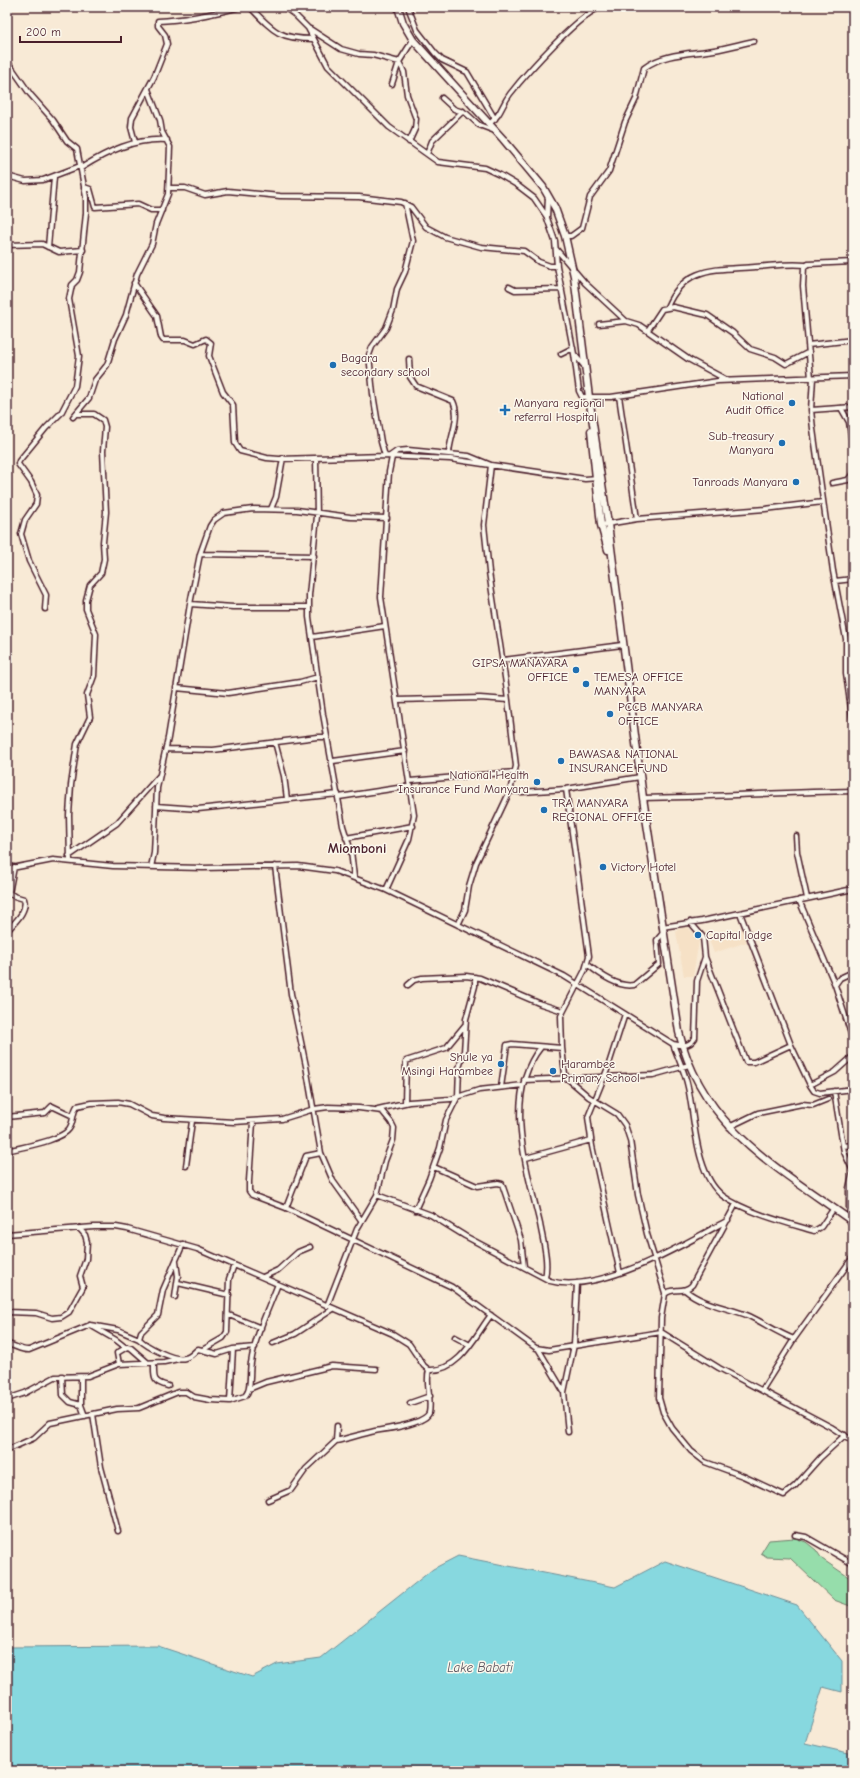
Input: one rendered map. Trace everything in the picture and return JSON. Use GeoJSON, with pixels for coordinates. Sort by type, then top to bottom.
{"type":"FeatureCollection","features":[{"type":"Feature","properties":{"kind":"highway"},"geometry":{"type":"LineString","coordinates":[[398,7],[403,23],[413,40],[496,131],[548,193],[565,236],[573,268],[589,397],[591,441],[608,524],[622,645],[640,778],[678,1032],[689,1065],[706,1097],[728,1127],[766,1160],[853,1222]]}},
{"type":"Feature","properties":{"kind":"highway"},"geometry":{"type":"LineString","coordinates":[[598,478],[601,525],[613,573]]}},
{"type":"Feature","properties":{"kind":"street"},"geometry":{"type":"LineString","coordinates":[[136,142],[131,122],[154,77],[167,44],[165,35],[158,26],[158,21],[167,22],[218,13],[240,7]]}},
{"type":"Feature","properties":{"kind":"street"},"geometry":{"type":"LineString","coordinates":[[250,7],[271,29],[280,35],[298,39],[313,39]]}},
{"type":"Feature","properties":{"kind":"street"},"geometry":{"type":"LineString","coordinates":[[284,7],[308,28],[341,49],[359,54],[373,54],[399,62],[404,72],[407,95],[416,119],[415,129],[409,142]]}},
{"type":"Feature","properties":{"kind":"street"},"geometry":{"type":"LineString","coordinates":[[408,7],[417,30],[442,60],[467,72],[495,119]]}},
{"type":"Feature","properties":{"kind":"street"},"geometry":{"type":"LineString","coordinates":[[489,124],[500,115],[510,94],[540,60],[578,22],[594,9],[603,7]]}},
{"type":"Feature","properties":{"kind":"street"},"geometry":{"type":"LineString","coordinates":[[308,28],[321,54],[334,73],[375,115],[409,142],[443,164],[485,168],[517,185],[534,198],[547,218],[556,249],[557,266],[573,348],[580,394],[582,397],[605,398],[728,381],[853,376]]}},
{"type":"Feature","properties":{"kind":"street"},"geometry":{"type":"LineString","coordinates":[[392,84],[399,62],[413,40]]}},
{"type":"Feature","properties":{"kind":"street"},"geometry":{"type":"LineString","coordinates":[[565,236],[571,236],[582,228],[590,196],[610,171],[625,122],[636,99],[644,68],[649,64],[667,57],[718,50],[754,41]]}},
{"type":"Feature","properties":{"kind":"street"},"geometry":{"type":"LineString","coordinates":[[7,60],[30,94],[53,120],[67,141],[78,148],[86,196],[83,250],[79,276],[72,285],[69,299],[80,356],[75,386],[61,413],[46,428],[18,464],[31,482],[37,495],[36,504],[25,520],[21,534],[29,561],[46,595],[45,609]]}},
{"type":"Feature","properties":{"kind":"street"},"geometry":{"type":"LineString","coordinates":[[70,859],[68,815],[76,752],[80,736],[89,721],[87,695],[94,676],[96,634],[86,610],[86,600],[90,585],[101,573],[104,559],[103,542],[106,512],[103,474],[105,427],[103,420],[94,414],[75,415],[89,398],[95,380],[107,366],[115,339],[126,315],[138,270],[152,244],[169,188],[171,152],[168,140],[162,132],[160,120],[148,89]]}},
{"type":"Feature","properties":{"kind":"street"},"geometry":{"type":"LineString","coordinates":[[442,98],[454,109],[463,111],[479,125],[496,131]]}},
{"type":"Feature","properties":{"kind":"street"},"geometry":{"type":"LineString","coordinates":[[427,154],[432,141],[463,111]]}},
{"type":"Feature","properties":{"kind":"street"},"geometry":{"type":"LineString","coordinates":[[7,176],[30,181],[42,180],[80,167],[106,153],[136,142],[168,140]]}},
{"type":"Feature","properties":{"kind":"street"},"geometry":{"type":"LineString","coordinates":[[48,247],[54,177]]}},
{"type":"Feature","properties":{"kind":"street"},"geometry":{"type":"LineString","coordinates":[[84,187],[90,189],[95,207],[138,204],[155,210],[162,210]]}},
{"type":"Feature","properties":{"kind":"street"},"geometry":{"type":"LineString","coordinates":[[169,188],[185,188],[205,195],[228,191],[280,196],[359,197],[405,203],[411,207],[426,227],[445,237],[481,247],[524,251],[539,262],[550,266],[557,266]]}},
{"type":"Feature","properties":{"kind":"street"},"geometry":{"type":"LineString","coordinates":[[547,218],[548,193]]}},
{"type":"Feature","properties":{"kind":"street"},"geometry":{"type":"LineString","coordinates":[[386,890],[413,826],[414,815],[411,786],[396,700],[381,597],[381,579],[387,518],[389,456],[381,442],[373,394],[369,355],[372,347],[386,328],[393,310],[397,289],[405,272],[413,242],[405,203]]}},
{"type":"Feature","properties":{"kind":"street"},"geometry":{"type":"LineString","coordinates":[[7,245],[42,244],[59,252],[83,250]]}},
{"type":"Feature","properties":{"kind":"street"},"geometry":{"type":"LineString","coordinates":[[556,249],[585,283],[626,321],[648,330],[688,359],[728,381]]}},
{"type":"Feature","properties":{"kind":"street"},"geometry":{"type":"LineString","coordinates":[[667,307],[681,284],[702,272],[853,262]]}},
{"type":"Feature","properties":{"kind":"street"},"geometry":{"type":"LineString","coordinates":[[805,265],[802,286],[812,378],[811,410],[835,581],[846,639],[846,674],[853,723]]}},
{"type":"Feature","properties":{"kind":"street"},"geometry":{"type":"LineString","coordinates":[[134,283],[157,316],[161,337],[164,340],[185,340],[195,344],[206,339],[211,343],[209,356],[223,392],[232,405],[234,411],[235,443],[237,448],[250,454],[267,458],[389,456],[450,459],[585,479],[598,478]]}},
{"type":"Feature","properties":{"kind":"street"},"geometry":{"type":"LineString","coordinates":[[509,287],[515,290],[562,288]]}},
{"type":"Feature","properties":{"kind":"street"},"geometry":{"type":"LineString","coordinates":[[648,330],[662,309],[667,307],[686,309],[706,315],[733,332],[750,349],[775,357],[786,364],[809,352]]}},
{"type":"Feature","properties":{"kind":"street"},"geometry":{"type":"LineString","coordinates":[[599,324],[626,321]]}},
{"type":"Feature","properties":{"kind":"street"},"geometry":{"type":"LineString","coordinates":[[808,345],[853,340]]}},
{"type":"Feature","properties":{"kind":"street"},"geometry":{"type":"LineString","coordinates":[[561,354],[573,348]]}},
{"type":"Feature","properties":{"kind":"street"},"geometry":{"type":"LineString","coordinates":[[574,354],[585,368]]}},
{"type":"Feature","properties":{"kind":"street"},"geometry":{"type":"LineString","coordinates":[[409,359],[410,377],[416,386],[452,402],[455,406],[456,418],[450,453]]}},
{"type":"Feature","properties":{"kind":"street"},"geometry":{"type":"LineString","coordinates":[[619,396],[637,519]]}},
{"type":"Feature","properties":{"kind":"street"},"geometry":{"type":"LineString","coordinates":[[811,410],[853,407]]}},
{"type":"Feature","properties":{"kind":"street"},"geometry":{"type":"LineString","coordinates":[[842,408],[849,422],[853,450]]}},
{"type":"Feature","properties":{"kind":"street"},"geometry":{"type":"LineString","coordinates":[[389,456],[397,451],[403,450],[450,453],[468,456],[491,465]]}},
{"type":"Feature","properties":{"kind":"street"},"geometry":{"type":"LineString","coordinates":[[271,509],[279,483],[283,458]]}},
{"type":"Feature","properties":{"kind":"street"},"geometry":{"type":"LineString","coordinates":[[316,458],[317,513],[308,607],[338,796],[346,838],[351,851],[354,877]]}},
{"type":"Feature","properties":{"kind":"street"},"geometry":{"type":"LineString","coordinates":[[458,925],[465,910],[469,886],[476,863],[510,791],[515,772],[516,759],[488,572],[484,526],[491,465]]}},
{"type":"Feature","properties":{"kind":"street"},"geometry":{"type":"LineString","coordinates":[[832,483],[848,480],[853,473]]}},
{"type":"Feature","properties":{"kind":"street"},"geometry":{"type":"LineString","coordinates":[[601,525],[637,519],[765,509],[823,502]]}},
{"type":"Feature","properties":{"kind":"street"},"geometry":{"type":"LineString","coordinates":[[151,867],[157,788],[166,749],[190,604],[200,554],[210,526],[218,516],[229,510],[239,509],[271,509],[350,517],[387,518]]}},
{"type":"Feature","properties":{"kind":"street"},"geometry":{"type":"LineString","coordinates":[[200,554],[314,556]]}},
{"type":"Feature","properties":{"kind":"street"},"geometry":{"type":"LineString","coordinates":[[835,581],[853,579]]}},
{"type":"Feature","properties":{"kind":"street"},"geometry":{"type":"LineString","coordinates":[[190,604],[233,607],[308,607]]}},
{"type":"Feature","properties":{"kind":"street"},"geometry":{"type":"LineString","coordinates":[[312,637],[385,626]]}},
{"type":"Feature","properties":{"kind":"street"},"geometry":{"type":"LineString","coordinates":[[502,660],[622,645]]}},
{"type":"Feature","properties":{"kind":"street"},"geometry":{"type":"LineString","coordinates":[[176,688],[228,692],[300,682],[318,677]]}},
{"type":"Feature","properties":{"kind":"street"},"geometry":{"type":"LineString","coordinates":[[396,700],[480,698],[508,700]]}},
{"type":"Feature","properties":{"kind":"street"},"geometry":{"type":"LineString","coordinates":[[166,749],[213,750],[328,737]]}},
{"type":"Feature","properties":{"kind":"street"},"geometry":{"type":"LineString","coordinates":[[275,742],[284,776],[287,799]]}},
{"type":"Feature","properties":{"kind":"street"},"geometry":{"type":"LineString","coordinates":[[333,761],[405,751]]}},
{"type":"Feature","properties":{"kind":"street"},"geometry":{"type":"LineString","coordinates":[[410,780],[515,772]]}},
{"type":"Feature","properties":{"kind":"street"},"geometry":{"type":"LineString","coordinates":[[70,859],[117,823],[160,775]]}},
{"type":"Feature","properties":{"kind":"street"},"geometry":{"type":"LineString","coordinates":[[510,791],[522,792],[566,789],[640,778]]}},
{"type":"Feature","properties":{"kind":"street"},"geometry":{"type":"LineString","coordinates":[[156,806],[198,809],[287,799],[338,796],[411,786]]}},
{"type":"Feature","properties":{"kind":"street"},"geometry":{"type":"LineString","coordinates":[[566,789],[589,948],[587,964],[563,1011],[561,1021],[565,1074],[568,1079],[595,1101],[617,1114],[622,1119],[627,1130],[644,1222],[665,1293],[661,1311],[659,1384],[659,1398],[663,1412],[678,1437],[691,1451],[705,1462],[743,1476],[785,1495],[803,1479],[820,1458],[845,1435]]}},
{"type":"Feature","properties":{"kind":"street"},"geometry":{"type":"LineString","coordinates":[[643,798],[698,798],[760,794],[853,792]]}},
{"type":"Feature","properties":{"kind":"street"},"geometry":{"type":"LineString","coordinates":[[346,838],[413,826]]}},
{"type":"Feature","properties":{"kind":"street"},"geometry":{"type":"LineString","coordinates":[[796,836],[797,852],[807,898]]}},
{"type":"Feature","properties":{"kind":"street"},"geometry":{"type":"LineString","coordinates":[[7,869],[42,861],[70,859],[101,865],[151,867],[313,867],[354,877],[386,890],[578,983],[673,1044],[683,1046],[689,1044],[695,1038],[697,981],[705,957]]}},
{"type":"Feature","properties":{"kind":"street"},"geometry":{"type":"LineString","coordinates":[[275,866],[291,994],[314,1109],[316,1133],[321,1153],[333,1181],[361,1220]]}},
{"type":"Feature","properties":{"kind":"street"},"geometry":{"type":"LineString","coordinates":[[7,931],[22,913],[26,905],[24,899],[9,893],[14,867]]}},
{"type":"Feature","properties":{"kind":"street"},"geometry":{"type":"LineString","coordinates":[[587,964],[610,979],[619,983],[634,985],[659,964],[657,940],[663,930],[690,922],[853,889]]}},
{"type":"Feature","properties":{"kind":"street"},"geometry":{"type":"LineString","coordinates":[[799,900],[835,985],[853,1040]]}},
{"type":"Feature","properties":{"kind":"street"},"geometry":{"type":"LineString","coordinates":[[740,912],[791,1045],[810,1085],[817,1093],[822,1094],[836,1103]]}},
{"type":"Feature","properties":{"kind":"street"},"geometry":{"type":"LineString","coordinates":[[690,922],[703,937],[705,957],[746,1062],[754,1062],[791,1045]]}},
{"type":"Feature","properties":{"kind":"street"},"geometry":{"type":"LineString","coordinates":[[835,985],[840,978],[853,972]]}},
{"type":"Feature","properties":{"kind":"street"},"geometry":{"type":"LineString","coordinates":[[408,985],[418,978],[459,976],[475,977],[489,981],[533,1001],[563,1011]]}},
{"type":"Feature","properties":{"kind":"street"},"geometry":{"type":"LineString","coordinates":[[415,1210],[434,1167],[446,1120],[458,1096],[458,1072],[464,1052],[465,1025],[475,977]]}},
{"type":"Feature","properties":{"kind":"street"},"geometry":{"type":"LineString","coordinates":[[620,1273],[591,1140],[588,1117],[625,1014]]}},
{"type":"Feature","properties":{"kind":"street"},"geometry":{"type":"LineString","coordinates":[[405,1103],[406,1061],[446,1048],[456,1034],[465,1025]]}},
{"type":"Feature","properties":{"kind":"street"},"geometry":{"type":"LineString","coordinates":[[673,1044],[688,1086],[697,1139],[704,1165],[715,1187],[721,1195],[736,1204],[814,1231],[821,1227],[834,1208]]}},
{"type":"Feature","properties":{"kind":"street"},"geometry":{"type":"LineString","coordinates":[[501,1087],[507,1045],[562,1048]]}},
{"type":"Feature","properties":{"kind":"street"},"geometry":{"type":"LineString","coordinates":[[541,1047],[531,1062],[524,1080],[520,1126],[545,1251],[545,1278]]}},
{"type":"Feature","properties":{"kind":"street"},"geometry":{"type":"LineString","coordinates":[[810,1085],[835,1072],[853,1056]]}},
{"type":"Feature","properties":{"kind":"street"},"geometry":{"type":"LineString","coordinates":[[524,1080],[653,1075],[689,1065]]}},
{"type":"Feature","properties":{"kind":"street"},"geometry":{"type":"LineString","coordinates":[[7,1150],[48,1140],[66,1132],[70,1129],[75,1109],[80,1104],[118,1102],[129,1104],[152,1116],[192,1121],[253,1122],[289,1117],[314,1109],[344,1107],[377,1109],[405,1103],[451,1099],[479,1090],[523,1085]]}},
{"type":"Feature","properties":{"kind":"street"},"geometry":{"type":"LineString","coordinates":[[822,1094],[853,1089]]}},
{"type":"Feature","properties":{"kind":"street"},"geometry":{"type":"LineString","coordinates":[[834,1091],[844,1154],[853,1171],[849,1193],[853,1222]]}},
{"type":"Feature","properties":{"kind":"street"},"geometry":{"type":"LineString","coordinates":[[728,1127],[758,1113],[802,1104],[813,1105],[828,1099]]}},
{"type":"Feature","properties":{"kind":"street"},"geometry":{"type":"LineString","coordinates":[[7,1117],[45,1114],[52,1106],[73,1116]]}},
{"type":"Feature","properties":{"kind":"street"},"geometry":{"type":"LineString","coordinates":[[327,1306],[361,1220],[377,1195],[394,1133],[389,1118],[382,1111],[377,1109]]}},
{"type":"Feature","properties":{"kind":"street"},"geometry":{"type":"LineString","coordinates":[[186,1166],[192,1121]]}},
{"type":"Feature","properties":{"kind":"street"},"geometry":{"type":"LineString","coordinates":[[253,1122],[249,1191],[252,1195],[286,1208],[452,1287],[538,1349],[564,1392]]}},
{"type":"Feature","properties":{"kind":"street"},"geometry":{"type":"LineString","coordinates":[[526,1158],[591,1140]]}},
{"type":"Feature","properties":{"kind":"street"},"geometry":{"type":"LineString","coordinates":[[843,1146],[853,1145]]}},
{"type":"Feature","properties":{"kind":"street"},"geometry":{"type":"LineString","coordinates":[[286,1208],[306,1156],[321,1153]]}},
{"type":"Feature","properties":{"kind":"street"},"geometry":{"type":"LineString","coordinates":[[434,1167],[477,1186],[498,1183],[502,1184],[521,1240],[524,1267]]}},
{"type":"Feature","properties":{"kind":"street"},"geometry":{"type":"LineString","coordinates":[[377,1195],[435,1218],[472,1240],[557,1283],[577,1283],[633,1269],[728,1220]]}},
{"type":"Feature","properties":{"kind":"street"},"geometry":{"type":"LineString","coordinates":[[665,1293],[685,1290],[692,1285],[736,1204]]}},
{"type":"Feature","properties":{"kind":"street"},"geometry":{"type":"LineString","coordinates":[[7,1234],[80,1228],[116,1227],[183,1244],[263,1277],[402,1339],[409,1344],[424,1366],[430,1370],[438,1369],[450,1364],[460,1356],[492,1315]]}},
{"type":"Feature","properties":{"kind":"street"},"geometry":{"type":"LineString","coordinates":[[7,1312],[30,1312],[52,1318],[61,1317],[68,1312],[83,1287],[80,1276],[86,1259],[87,1242],[85,1235],[80,1228]]}},
{"type":"Feature","properties":{"kind":"street"},"geometry":{"type":"LineString","coordinates":[[139,1339],[141,1332],[158,1315],[163,1290],[183,1244]]}},
{"type":"Feature","properties":{"kind":"street"},"geometry":{"type":"LineString","coordinates":[[263,1277],[278,1270],[298,1252],[310,1247]]}},
{"type":"Feature","properties":{"kind":"street"},"geometry":{"type":"LineString","coordinates":[[762,1390],[794,1339],[853,1257]]}},
{"type":"Feature","properties":{"kind":"street"},"geometry":{"type":"LineString","coordinates":[[175,1297],[178,1283],[176,1261]]}},
{"type":"Feature","properties":{"kind":"street"},"geometry":{"type":"LineString","coordinates":[[204,1350],[225,1335],[228,1315],[229,1279],[234,1265]]}},
{"type":"Feature","properties":{"kind":"street"},"geometry":{"type":"LineString","coordinates":[[178,1283],[229,1295]]}},
{"type":"Feature","properties":{"kind":"street"},"geometry":{"type":"LineString","coordinates":[[568,1432],[564,1392],[574,1345],[577,1283]]}},
{"type":"Feature","properties":{"kind":"street"},"geometry":{"type":"LineString","coordinates":[[7,1450],[34,1438],[50,1423],[117,1409],[139,1408],[181,1392],[206,1400],[230,1401],[245,1396],[249,1389],[250,1365],[255,1347],[278,1284]]}},
{"type":"Feature","properties":{"kind":"street"},"geometry":{"type":"LineString","coordinates":[[685,1290],[713,1306],[748,1316],[794,1339]]}},
{"type":"Feature","properties":{"kind":"street"},"geometry":{"type":"LineString","coordinates":[[273,1343],[295,1334],[333,1309]]}},
{"type":"Feature","properties":{"kind":"street"},"geometry":{"type":"LineString","coordinates":[[228,1315],[261,1328]]}},
{"type":"Feature","properties":{"kind":"street"},"geometry":{"type":"LineString","coordinates":[[90,1325],[116,1340],[124,1347],[131,1348],[147,1362]]}},
{"type":"Feature","properties":{"kind":"street"},"geometry":{"type":"LineString","coordinates":[[7,1344],[17,1346],[23,1350],[29,1350],[90,1325],[118,1330],[139,1339],[158,1351],[178,1359]]}},
{"type":"Feature","properties":{"kind":"street"},"geometry":{"type":"LineString","coordinates":[[538,1349],[549,1350],[660,1332],[720,1368],[853,1440]]}},
{"type":"Feature","properties":{"kind":"street"},"geometry":{"type":"LineString","coordinates":[[455,1337],[470,1345]]}},
{"type":"Feature","properties":{"kind":"street"},"geometry":{"type":"LineString","coordinates":[[119,1364],[117,1353],[124,1347]]}},
{"type":"Feature","properties":{"kind":"street"},"geometry":{"type":"LineString","coordinates":[[7,1399],[25,1393],[51,1378],[62,1376],[88,1376],[119,1364],[154,1363],[178,1359],[190,1356],[198,1349],[217,1354],[232,1349],[255,1347]]}},
{"type":"Feature","properties":{"kind":"street"},"geometry":{"type":"LineString","coordinates":[[230,1401],[232,1349]]}},
{"type":"Feature","properties":{"kind":"street"},"geometry":{"type":"LineString","coordinates":[[154,1363],[155,1379],[157,1383],[168,1386]]}},
{"type":"Feature","properties":{"kind":"street"},"geometry":{"type":"LineString","coordinates":[[249,1389],[266,1382],[332,1366],[376,1369]]}},
{"type":"Feature","properties":{"kind":"street"},"geometry":{"type":"LineString","coordinates":[[268,1500],[291,1490],[306,1469],[336,1441],[374,1431],[394,1428],[425,1418],[429,1411],[430,1396],[428,1381],[430,1370]]}},
{"type":"Feature","properties":{"kind":"street"},"geometry":{"type":"LineString","coordinates":[[62,1376],[63,1395],[70,1402],[81,1405]]}},
{"type":"Feature","properties":{"kind":"street"},"geometry":{"type":"LineString","coordinates":[[82,1377],[81,1405],[85,1416]]}},
{"type":"Feature","properties":{"kind":"street"},"geometry":{"type":"LineString","coordinates":[[410,1403],[430,1396]]}},
{"type":"Feature","properties":{"kind":"street"},"geometry":{"type":"LineString","coordinates":[[93,1414],[101,1468],[118,1531]]}},
{"type":"Feature","properties":{"kind":"street"},"geometry":{"type":"LineString","coordinates":[[336,1441],[337,1426]]}},
{"type":"Feature","properties":{"kind":"street"},"geometry":{"type":"LineString","coordinates":[[795,1535],[806,1537],[853,1564]]}},
{"type":"Feature","properties":{"kind":"shaded area"},"geometry":{"type":"Polygon","coordinates":[[[688,927],[699,941],[693,976],[684,976],[676,932],[678,929],[688,927]]]}},
{"type":"Feature","properties":{"kind":"shaded area"},"geometry":{"type":"Polygon","coordinates":[[[742,928],[747,942],[714,953],[709,940],[742,928]]]}},
{"type":"Feature","properties":{"kind":"green space"},"geometry":{"type":"Polygon","coordinates":[[[795,1538],[806,1542],[816,1550],[822,1559],[850,1578],[853,1574],[853,1607],[834,1600],[790,1558],[767,1557],[761,1553],[769,1540],[795,1538]]]}},
{"type":"Feature","properties":{"kind":"water","name":"Lake Babati"},"geometry":{"type":"Polygon","coordinates":[[[458,1556],[615,1587],[665,1561],[797,1605],[842,1661],[842,1692],[823,1687],[805,1743],[853,1754],[853,1771],[7,1771],[7,1647],[158,1646],[252,1677],[277,1664],[321,1658],[433,1569],[458,1556]]]}},
{"type":"Feature","properties":{"kind":"place","name":"Bagara secondary school"},"geometry":{"type":"Point","coordinates":[333,365]}},
{"type":"Feature","properties":{"kind":"place","name":"National Audit Office"},"geometry":{"type":"Point","coordinates":[792,403]}},
{"type":"Feature","properties":{"kind":"place","name":"Manyara regional referral Hospital"},"geometry":{"type":"Point","coordinates":[505,410]}},
{"type":"Feature","properties":{"kind":"place","name":"Sub-treasury Manyara"},"geometry":{"type":"Point","coordinates":[782,443]}},
{"type":"Feature","properties":{"kind":"place","name":"Tanroads Manyara"},"geometry":{"type":"Point","coordinates":[796,482]}},
{"type":"Feature","properties":{"kind":"place","name":"GIPSA MANAYARA OFFICE"},"geometry":{"type":"Point","coordinates":[576,670]}},
{"type":"Feature","properties":{"kind":"place","name":"TEMESA OFFICE MANYARA"},"geometry":{"type":"Point","coordinates":[586,684]}},
{"type":"Feature","properties":{"kind":"place","name":"PCCB MANYARA OFFICE"},"geometry":{"type":"Point","coordinates":[610,714]}},
{"type":"Feature","properties":{"kind":"place","name":"BAWASA& NATIONAL INSURANCE FUND"},"geometry":{"type":"Point","coordinates":[561,761]}},
{"type":"Feature","properties":{"kind":"place","name":"National Health Insurance Fund Manyara"},"geometry":{"type":"Point","coordinates":[537,782]}},
{"type":"Feature","properties":{"kind":"place","name":"TRA MANYARA REGIONAL OFFICE"},"geometry":{"type":"Point","coordinates":[544,810]}},
{"type":"Feature","properties":{"kind":"place","name":"Victory Hotel"},"geometry":{"type":"Point","coordinates":[603,867]}},
{"type":"Feature","properties":{"kind":"place","name":"Capital lodge"},"geometry":{"type":"Point","coordinates":[698,935]}},
{"type":"Feature","properties":{"kind":"place","name":"Shule ya Msingi Harambee"},"geometry":{"type":"Point","coordinates":[501,1064]}},
{"type":"Feature","properties":{"kind":"place","name":"Harambee Primary School"},"geometry":{"type":"Point","coordinates":[553,1071]}},
{"type":"Feature","properties":{"kind":"district","name":"Miomboni"},"geometry":{"type":"Point","coordinates":[357,848]}}]}
